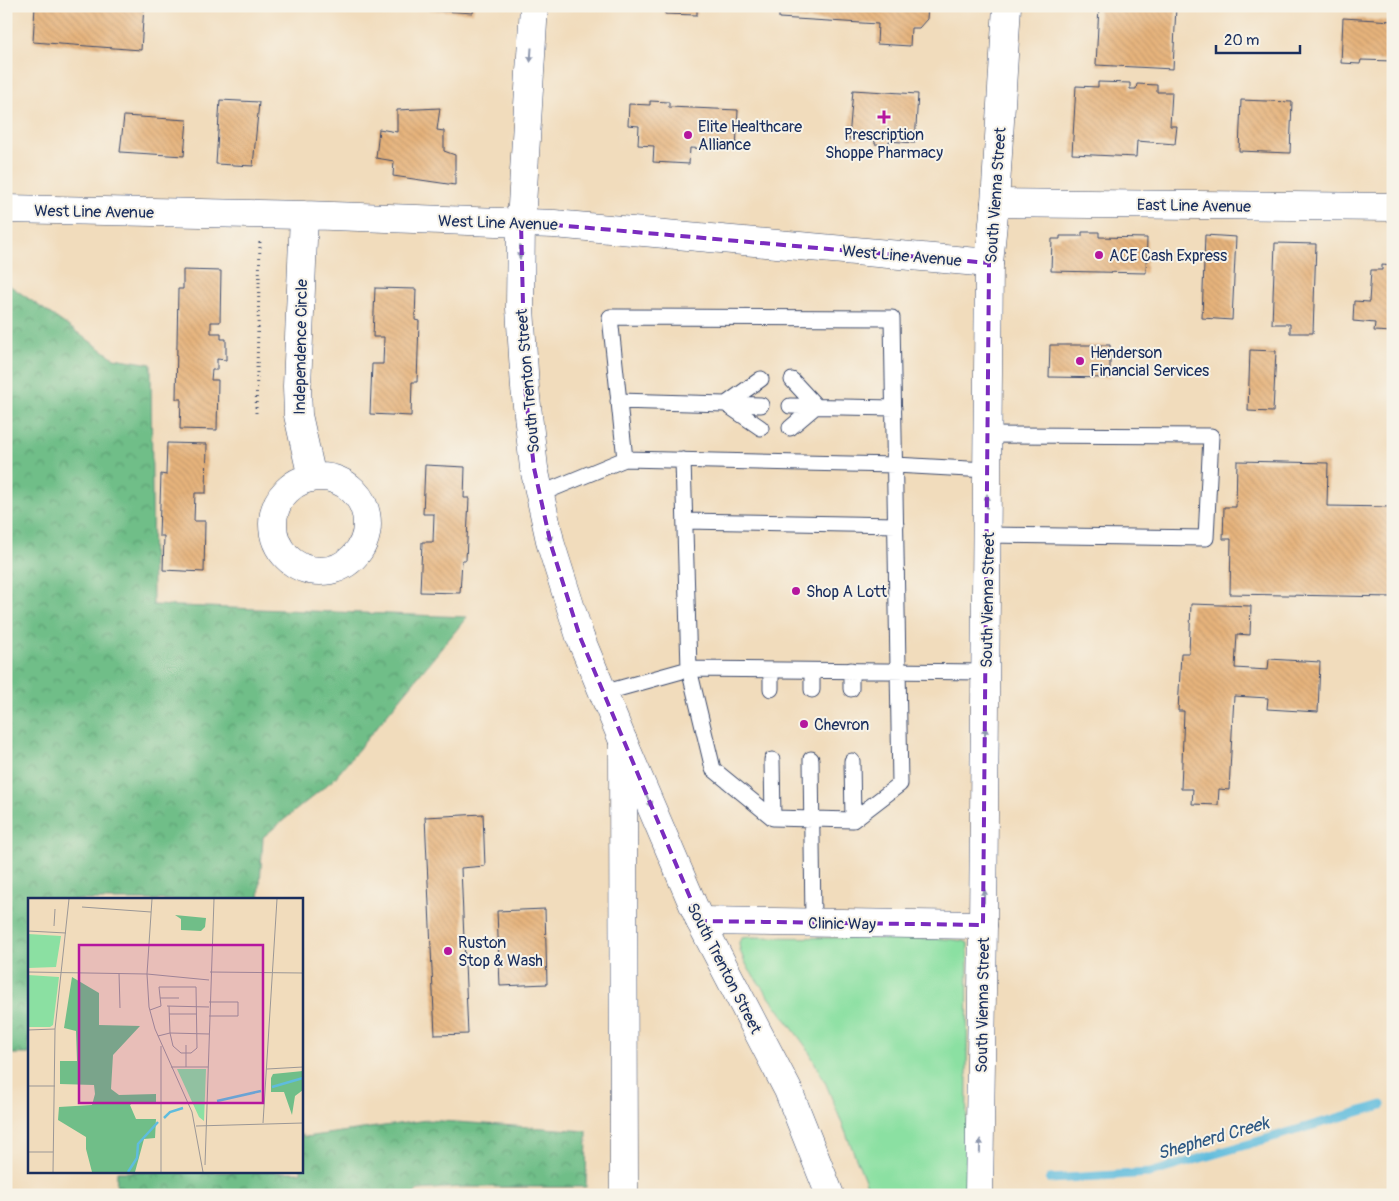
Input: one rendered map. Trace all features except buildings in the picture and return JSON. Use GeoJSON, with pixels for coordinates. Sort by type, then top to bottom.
{"type":"FeatureCollection","features":[{"type":"Feature","properties":{"kind":"main road","name":"South Trenton Street"},"geometry":{"type":"LineString","coordinates":[[534,6],[521,222],[520,308],[525,388],[534,468],[551,545],[580,637],[700,921],[788,1090],[830,1195]]}},
{"type":"Feature","properties":{"kind":"main road","name":"South Vienna Street"},"geometry":{"type":"LineString","coordinates":[[979,1195],[984,925],[989,263],[995,203],[1007,6]]}},
{"type":"Feature","properties":{"kind":"main road","name":"East Line Avenue"},"geometry":{"type":"LineString","coordinates":[[995,203],[1393,207]]}},
{"type":"Feature","properties":{"kind":"main road","name":"West Line Avenue"},"geometry":{"type":"LineString","coordinates":[[6,209],[304,215],[560,224],[989,263]]}},
{"type":"Feature","properties":{"kind":"main road","name":"Independence Circle"},"geometry":{"type":"LineString","coordinates":[[304,215],[297,386],[298,415],[312,478]]}},
{"type":"Feature","properties":{"kind":"main road","name":"South Trenton Street"},"geometry":{"type":"LineString","coordinates":[[623,741],[624,1195]]}},
{"type":"Feature","properties":{"kind":"main road","name":"Clinic Way"},"geometry":{"type":"LineString","coordinates":[[700,921],[984,925]]}},
{"type":"Feature","properties":{"kind":"lane"},"geometry":{"type":"LineString","coordinates":[[625,459],[610,317],[892,318],[900,784],[853,820],[773,818],[713,769],[689,669],[683,460]]}},
{"type":"Feature","properties":{"kind":"lane"},"geometry":{"type":"LineString","coordinates":[[726,404],[760,379]]}},
{"type":"Feature","properties":{"kind":"lane"},"geometry":{"type":"LineString","coordinates":[[792,380],[816,406]]}},
{"type":"Feature","properties":{"kind":"lane"},"geometry":{"type":"LineString","coordinates":[[618,401],[761,405]]}},
{"type":"Feature","properties":{"kind":"lane"},"geometry":{"type":"LineString","coordinates":[[726,404],[761,428]]}},
{"type":"Feature","properties":{"kind":"lane"},"geometry":{"type":"LineString","coordinates":[[790,406],[894,408]]}},
{"type":"Feature","properties":{"kind":"lane"},"geometry":{"type":"LineString","coordinates":[[790,428],[816,406]]}},
{"type":"Feature","properties":{"kind":"lane"},"geometry":{"type":"LineString","coordinates":[[987,535],[1206,538],[1211,436],[988,435]]}},
{"type":"Feature","properties":{"kind":"lane"},"geometry":{"type":"LineString","coordinates":[[540,494],[625,459],[895,465],[987,470]]}},
{"type":"Feature","properties":{"kind":"lane"},"geometry":{"type":"LineString","coordinates":[[685,521],[896,525]]}},
{"type":"Feature","properties":{"kind":"lane"},"geometry":{"type":"LineString","coordinates":[[603,693],[689,669],[986,672]]}},
{"type":"Feature","properties":{"kind":"lane"},"geometry":{"type":"LineString","coordinates":[[771,670],[771,689]]}},
{"type":"Feature","properties":{"kind":"lane"},"geometry":{"type":"LineString","coordinates":[[851,670],[851,689]]}},
{"type":"Feature","properties":{"kind":"lane"},"geometry":{"type":"LineString","coordinates":[[812,671],[812,690]]}},
{"type":"Feature","properties":{"kind":"lane"},"geometry":{"type":"LineString","coordinates":[[811,759],[813,923]]}},
{"type":"Feature","properties":{"kind":"lane"},"geometry":{"type":"LineString","coordinates":[[772,760],[773,818]]}},
{"type":"Feature","properties":{"kind":"lane"},"geometry":{"type":"LineString","coordinates":[[852,761],[853,820]]}},
{"type":"Feature","properties":{"kind":"path"},"geometry":{"type":"LineString","coordinates":[[256,413],[260,240]]}},
{"type":"Feature","properties":{"kind":"highlighted area"},"geometry":{"type":"Polygon","coordinates":[[[521,222],[989,263],[983,925],[700,921],[580,637],[551,545],[534,468],[525,388],[521,222]]]}},
{"type":"Feature","properties":{"kind":"green space"},"geometry":{"type":"Polygon","coordinates":[[[6,283],[114,358],[151,364],[153,605],[467,617],[334,779],[263,837],[259,898],[28,898],[28,1054],[6,1054],[6,283]]]}},
{"type":"Feature","properties":{"kind":"green space"},"geometry":{"type":"Polygon","coordinates":[[[742,938],[947,939],[968,943],[966,1195],[871,1195],[826,1084],[807,1048],[744,961],[739,942],[742,938]]]}},
{"type":"Feature","properties":{"kind":"green space"},"geometry":{"type":"Polygon","coordinates":[[[427,1120],[587,1131],[586,1187],[460,1187],[418,1190],[413,1195],[116,1195],[117,1174],[302,1174],[302,1135],[305,1137],[427,1120]]]}},
{"type":"Feature","properties":{"kind":"waterway","name":"Shepherd Creek"},"geometry":{"type":"LineString","coordinates":[[1050,1179],[1150,1173],[1382,1105]]}},
{"type":"Feature","properties":{"kind":"place","name":"Prescription Shoppe Pharmacy"},"geometry":{"type":"Point","coordinates":[884,117]}},
{"type":"Feature","properties":{"kind":"place","name":"Elite Healthcare Alliance"},"geometry":{"type":"Point","coordinates":[688,135]}},
{"type":"Feature","properties":{"kind":"place","name":"ACE Cash Express"},"geometry":{"type":"Point","coordinates":[1099,255]}},
{"type":"Feature","properties":{"kind":"place","name":"Henderson Financial Services"},"geometry":{"type":"Point","coordinates":[1080,361]}},
{"type":"Feature","properties":{"kind":"place","name":"Shop A Lott"},"geometry":{"type":"Point","coordinates":[796,591]}},
{"type":"Feature","properties":{"kind":"place","name":"Chevron"},"geometry":{"type":"Point","coordinates":[804,724]}},
{"type":"Feature","properties":{"kind":"place","name":"Ruston Stop & Wash"},"geometry":{"type":"Point","coordinates":[448,951]}}]}
